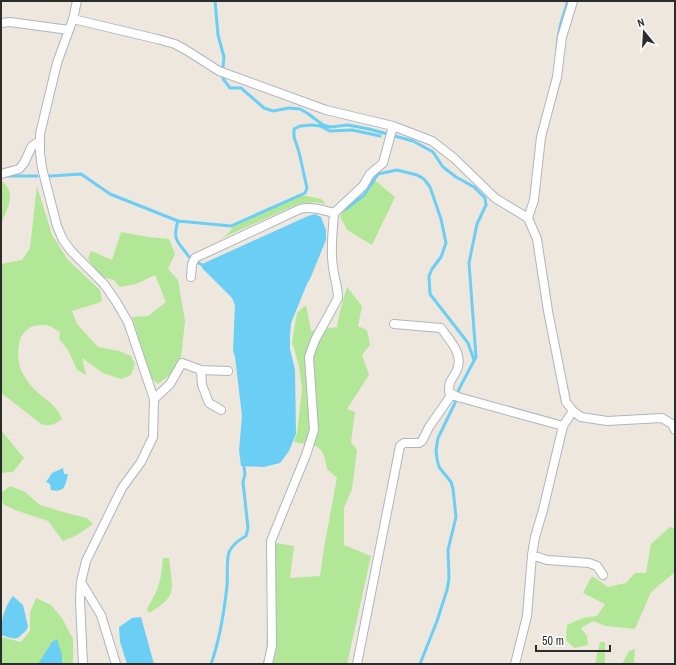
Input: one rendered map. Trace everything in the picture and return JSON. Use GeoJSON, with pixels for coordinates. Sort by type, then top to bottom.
{"type":"FeatureCollection","features":[{"type":"Feature","properties":{"kind":"street"},"geometry":{"type":"LineString","coordinates":[[78,1],[57,63],[40,134],[42,168],[57,226],[63,240],[72,252],[104,284],[118,303],[128,322],[154,399],[153,437],[141,462],[122,488],[86,561],[81,582],[80,600],[83,664]]}},
{"type":"Feature","properties":{"kind":"street"},"geometry":{"type":"LineString","coordinates":[[528,218],[534,200],[541,137],[557,77],[562,37],[573,1]]}},
{"type":"Feature","properties":{"kind":"street"},"geometry":{"type":"LineString","coordinates":[[73,19],[175,44],[222,72],[391,132],[432,141],[454,158],[495,198],[528,218],[537,239],[548,311],[566,402],[573,411],[581,417],[607,421],[662,418],[672,424],[675,430]]}},
{"type":"Feature","properties":{"kind":"street"},"geometry":{"type":"LineString","coordinates":[[1,23],[10,22],[68,30]]}},
{"type":"Feature","properties":{"kind":"street"},"geometry":{"type":"LineString","coordinates":[[268,664],[272,646],[271,541],[306,455],[314,430],[309,357],[315,340],[338,298],[332,255],[334,213],[363,186],[370,174],[383,162],[391,132]]}},
{"type":"Feature","properties":{"kind":"street"},"geometry":{"type":"LineString","coordinates":[[1,174],[19,169],[24,163],[32,146],[40,141]]}},
{"type":"Feature","properties":{"kind":"street"},"geometry":{"type":"LineString","coordinates":[[191,277],[192,264],[195,258],[300,209],[321,209],[334,213]]}},
{"type":"Feature","properties":{"kind":"street"},"geometry":{"type":"LineString","coordinates":[[394,324],[441,328],[456,348],[459,361],[457,372],[449,382],[449,392],[455,396],[562,426]]}},
{"type":"Feature","properties":{"kind":"street"},"geometry":{"type":"LineString","coordinates":[[154,399],[170,384],[182,363],[201,370],[228,371]]}},
{"type":"Feature","properties":{"kind":"street"},"geometry":{"type":"LineString","coordinates":[[201,370],[202,385],[209,403],[221,410]]}},
{"type":"Feature","properties":{"kind":"street"},"geometry":{"type":"LineString","coordinates":[[357,664],[400,446],[404,443],[419,443],[422,441],[429,427],[455,396]]}},
{"type":"Feature","properties":{"kind":"street"},"geometry":{"type":"LineString","coordinates":[[515,664],[527,616],[535,537],[543,510],[562,426],[573,411]]}},
{"type":"Feature","properties":{"kind":"street"},"geometry":{"type":"LineString","coordinates":[[532,555],[547,560],[589,563],[597,566],[603,575]]}},
{"type":"Feature","properties":{"kind":"street"},"geometry":{"type":"LineString","coordinates":[[81,582],[101,615],[116,664]]}},
{"type":"Feature","properties":{"kind":"green space"},"geometry":{"type":"Polygon","coordinates":[[[372,178],[395,197],[372,245],[347,230],[340,216],[344,209],[364,193],[372,178]]]}},
{"type":"Feature","properties":{"kind":"green space"},"geometry":{"type":"Polygon","coordinates":[[[1,182],[3,182],[7,187],[10,202],[1,224],[1,182]]]}},
{"type":"Feature","properties":{"kind":"green space"},"geometry":{"type":"Polygon","coordinates":[[[37,186],[52,235],[68,260],[100,290],[102,301],[72,311],[77,324],[98,347],[119,351],[131,356],[135,364],[131,375],[121,379],[103,373],[82,358],[86,375],[77,370],[68,350],[59,339],[60,332],[50,326],[45,325],[29,328],[21,338],[18,360],[25,377],[33,388],[53,405],[62,419],[55,424],[50,425],[41,424],[1,393],[1,264],[22,260],[30,248],[37,186]]]}},
{"type":"Feature","properties":{"kind":"green space"},"geometry":{"type":"Polygon","coordinates":[[[301,195],[321,199],[326,204],[315,202],[298,204],[219,239],[227,234],[233,226],[301,195]]]}},
{"type":"Feature","properties":{"kind":"green space"},"geometry":{"type":"Polygon","coordinates":[[[121,232],[169,239],[175,254],[168,269],[178,280],[185,321],[181,357],[171,374],[158,384],[151,378],[132,317],[148,316],[166,302],[155,275],[136,284],[120,287],[114,280],[102,277],[88,259],[91,251],[112,260],[121,232]]]}},
{"type":"Feature","properties":{"kind":"green space"},"geometry":{"type":"Polygon","coordinates":[[[347,287],[362,306],[358,326],[367,330],[370,345],[362,355],[369,375],[347,409],[355,412],[351,442],[357,450],[352,489],[344,508],[344,545],[371,556],[347,664],[262,664],[266,654],[269,586],[275,543],[294,546],[290,578],[320,576],[337,478],[327,469],[323,454],[318,447],[294,442],[297,433],[302,390],[299,366],[292,342],[297,313],[306,305],[311,331],[337,327],[347,287]]]}},
{"type":"Feature","properties":{"kind":"green space"},"geometry":{"type":"Polygon","coordinates":[[[1,430],[24,458],[13,472],[1,473],[1,430]]]}},
{"type":"Feature","properties":{"kind":"green space"},"geometry":{"type":"Polygon","coordinates":[[[10,486],[25,492],[40,505],[87,518],[93,524],[77,535],[63,541],[48,521],[15,510],[3,504],[1,493],[10,486]]]}},
{"type":"Feature","properties":{"kind":"green space"},"geometry":{"type":"Polygon","coordinates":[[[670,527],[675,528],[675,572],[651,592],[635,629],[606,626],[593,621],[581,628],[587,636],[588,645],[574,648],[566,640],[567,625],[583,618],[597,616],[605,604],[583,593],[592,576],[608,587],[626,583],[635,573],[646,573],[651,544],[670,527]]]}},
{"type":"Feature","properties":{"kind":"green space"},"geometry":{"type":"Polygon","coordinates":[[[163,558],[169,558],[172,585],[171,591],[165,602],[149,613],[147,609],[159,585],[163,558]]]}},
{"type":"Feature","properties":{"kind":"green space"},"geometry":{"type":"Polygon","coordinates":[[[36,598],[51,605],[62,618],[73,639],[73,664],[1,664],[1,637],[21,642],[30,631],[30,613],[36,598]]]}},
{"type":"Feature","properties":{"kind":"green space"},"geometry":{"type":"Polygon","coordinates":[[[600,642],[605,642],[605,664],[595,664],[600,642]]]}},
{"type":"Feature","properties":{"kind":"green space"},"geometry":{"type":"Polygon","coordinates":[[[635,649],[634,664],[622,664],[629,651],[635,649]]]}},
{"type":"Feature","properties":{"kind":"water"},"geometry":{"type":"Polygon","coordinates":[[[315,214],[321,217],[326,230],[326,240],[291,323],[290,349],[295,370],[296,434],[289,451],[280,463],[264,467],[241,466],[239,450],[242,416],[233,351],[235,305],[232,298],[202,268],[202,264],[315,214]]]}},
{"type":"Feature","properties":{"kind":"water"},"geometry":{"type":"Polygon","coordinates":[[[63,468],[64,474],[68,474],[64,487],[56,491],[51,490],[50,484],[46,482],[52,473],[63,468]]]}},
{"type":"Feature","properties":{"kind":"water"},"geometry":{"type":"Polygon","coordinates":[[[13,596],[23,605],[28,626],[25,632],[17,638],[10,638],[1,635],[4,614],[7,605],[13,596]]]}},
{"type":"Feature","properties":{"kind":"water"},"geometry":{"type":"Polygon","coordinates":[[[141,617],[154,664],[127,664],[120,642],[119,627],[132,618],[141,617]]]}},
{"type":"Feature","properties":{"kind":"water"},"geometry":{"type":"Polygon","coordinates":[[[57,639],[62,655],[62,664],[38,664],[52,642],[57,639]]]}},
{"type":"Feature","properties":{"kind":"waterway"},"geometry":{"type":"LineString","coordinates":[[215,1],[218,35],[224,57],[222,76],[230,88],[241,88],[264,108],[273,111],[289,108],[300,109],[323,125],[330,127],[348,125],[413,141],[433,152],[443,167],[456,177],[474,187],[485,198],[486,205],[477,224],[469,263],[476,357],[459,389],[455,403],[438,438],[436,450],[439,467],[451,482],[456,517],[448,550],[449,579],[437,621],[420,664]]}},
{"type":"Feature","properties":{"kind":"waterway"},"geometry":{"type":"LineString","coordinates":[[557,49],[559,30],[568,1]]}},
{"type":"Feature","properties":{"kind":"waterway"},"geometry":{"type":"LineString","coordinates":[[50,176],[81,174],[110,194],[178,221],[231,226],[305,193],[307,188],[294,137],[294,129],[300,126],[312,125],[320,126],[330,131],[352,130],[380,136]]}},
{"type":"Feature","properties":{"kind":"waterway"},"geometry":{"type":"LineString","coordinates":[[346,209],[364,195],[378,174],[397,170],[417,175],[424,179],[430,187],[441,219],[446,243],[441,257],[432,269],[429,276],[430,294],[468,343],[474,360]]}},
{"type":"Feature","properties":{"kind":"waterway"},"geometry":{"type":"LineString","coordinates":[[5,176],[37,176]]}},
{"type":"Feature","properties":{"kind":"waterway"},"geometry":{"type":"LineString","coordinates":[[178,221],[176,237],[179,244],[189,257]]}},
{"type":"Feature","properties":{"kind":"waterway"},"geometry":{"type":"LineString","coordinates":[[197,262],[204,266]]}},
{"type":"Feature","properties":{"kind":"waterway"},"geometry":{"type":"LineString","coordinates":[[211,664],[217,645],[223,616],[229,552],[236,542],[246,536],[248,528],[243,482],[245,463]]}}]}
